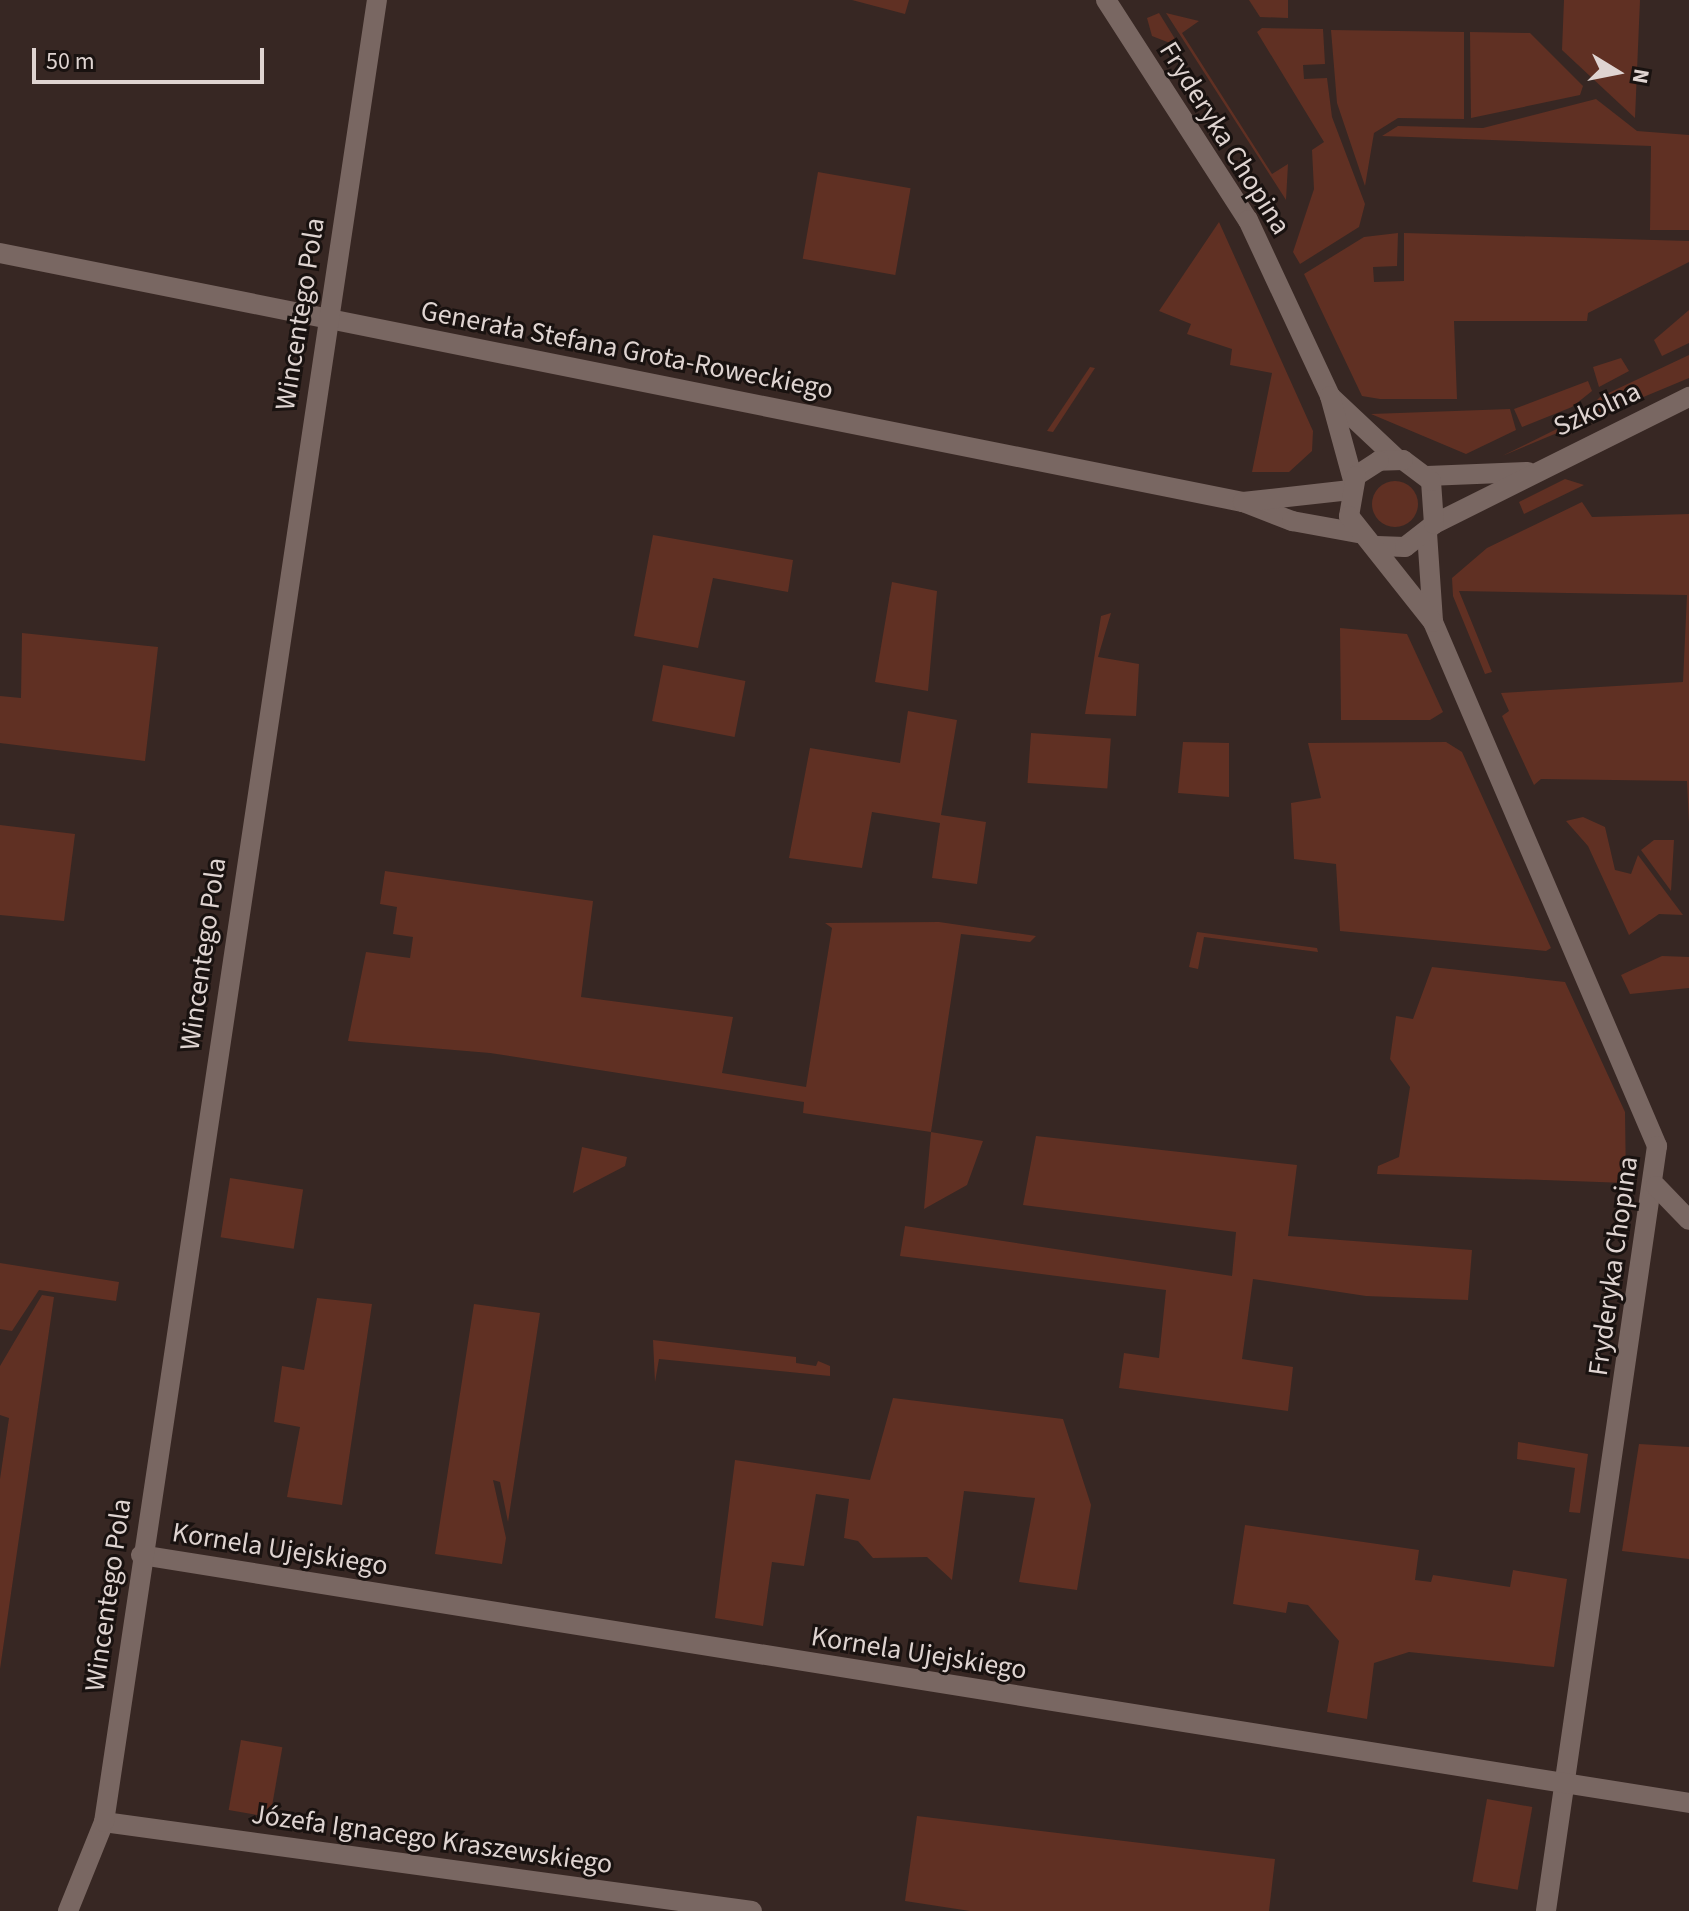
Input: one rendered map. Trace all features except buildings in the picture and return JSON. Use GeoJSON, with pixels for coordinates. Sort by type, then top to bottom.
{"type":"FeatureCollection","features":[{"type":"Feature","properties":{"kind":"street","name":"Wincentego Pola"},"geometry":{"type":"LineString","coordinates":[[68,1911],[104,1822],[141,1555],[377,0]]}},
{"type":"Feature","properties":{"kind":"street","name":"Fryderyka Chopina"},"geometry":{"type":"LineString","coordinates":[[1106,0],[1248,220],[1330,396]]}},
{"type":"Feature","properties":{"kind":"street","name":"Generała Stefana Grota-Roweckiego"},"geometry":{"type":"LineString","coordinates":[[0,253],[1243,502]]}},
{"type":"Feature","properties":{"kind":"street"},"geometry":{"type":"LineString","coordinates":[[1330,396],[1397,459],[1427,476],[1528,472]]}},
{"type":"Feature","properties":{"kind":"street"},"geometry":{"type":"LineString","coordinates":[[1330,396],[1352,485],[1349,516],[1359,533],[1377,546],[1433,622]]}},
{"type":"Feature","properties":{"kind":"street","name":"Szkolna"},"geometry":{"type":"LineString","coordinates":[[1528,472],[1689,397]]}},
{"type":"Feature","properties":{"kind":"street"},"geometry":{"type":"LineString","coordinates":[[1243,502],[1352,485],[1368,466],[1397,459]]}},
{"type":"Feature","properties":{"kind":"street"},"geometry":{"type":"LineString","coordinates":[[1377,546],[1405,547],[1430,528],[1501,495],[1528,472]]}},
{"type":"Feature","properties":{"kind":"street"},"geometry":{"type":"LineString","coordinates":[[1427,476],[1437,502],[1430,528],[1433,622]]}},
{"type":"Feature","properties":{"kind":"street"},"geometry":{"type":"LineString","coordinates":[[1243,502],[1292,521],[1359,533]]}},
{"type":"Feature","properties":{"kind":"street","name":"Fryderyka Chopina"},"geometry":{"type":"LineString","coordinates":[[1433,622],[1647,1110],[1657,1146],[1656,1186],[1546,1911]]}},
{"type":"Feature","properties":{"kind":"street"},"geometry":{"type":"LineString","coordinates":[[1656,1186],[1689,1220]]}},
{"type":"Feature","properties":{"kind":"street","name":"Kornela Ujejskiego"},"geometry":{"type":"LineString","coordinates":[[141,1555],[1565,1780],[1689,1803]]}},
{"type":"Feature","properties":{"kind":"street","name":"Józefa Ignacego Kraszewskiego"},"geometry":{"type":"LineString","coordinates":[[104,1822],[752,1911]]}},
{"type":"Feature","properties":{"kind":"shaded area"},"geometry":{"type":"Polygon","coordinates":[[[852,0],[909,0],[905,14],[852,0]]]}},
{"type":"Feature","properties":{"kind":"shaded area"},"geometry":{"type":"Polygon","coordinates":[[[1249,0],[1288,0],[1288,18],[1260,17],[1249,0]]]}},
{"type":"Feature","properties":{"kind":"shaded area"},"geometry":{"type":"Polygon","coordinates":[[[1564,0],[1640,0],[1635,118],[1562,50],[1564,0]]]}},
{"type":"Feature","properties":{"kind":"shaded area"},"geometry":{"type":"Polygon","coordinates":[[[1159,13],[1180,47],[1152,36],[1147,18],[1159,13]]]}},
{"type":"Feature","properties":{"kind":"shaded area"},"geometry":{"type":"Polygon","coordinates":[[[1166,13],[1199,21],[1182,33],[1272,174],[1288,164],[1286,200],[1166,13]]]}},
{"type":"Feature","properties":{"kind":"shaded area"},"geometry":{"type":"Polygon","coordinates":[[[1262,28],[1323,29],[1325,64],[1303,65],[1304,79],[1327,78],[1332,117],[1365,204],[1359,227],[1300,264],[1293,252],[1314,189],[1312,150],[1324,142],[1257,32],[1262,28]]]}},
{"type":"Feature","properties":{"kind":"shaded area"},"geometry":{"type":"Polygon","coordinates":[[[1331,30],[1464,32],[1464,119],[1398,118],[1374,133],[1365,186],[1337,103],[1331,30]]]}},
{"type":"Feature","properties":{"kind":"shaded area"},"geometry":{"type":"Polygon","coordinates":[[[1470,32],[1530,33],[1583,86],[1580,95],[1471,118],[1470,32]]]}},
{"type":"Feature","properties":{"kind":"shaded area"},"geometry":{"type":"Polygon","coordinates":[[[1596,99],[1637,131],[1689,135],[1689,230],[1650,230],[1651,146],[1382,136],[1398,126],[1483,128],[1596,99]]]}},
{"type":"Feature","properties":{"kind":"shaded area"},"geometry":{"type":"Polygon","coordinates":[[[818,172],[911,188],[895,275],[803,259],[818,172]]]}},
{"type":"Feature","properties":{"kind":"shaded area"},"geometry":{"type":"Polygon","coordinates":[[[1219,222],[1313,431],[1312,451],[1289,472],[1252,472],[1272,373],[1230,365],[1232,349],[1187,334],[1191,324],[1159,311],[1219,222]]]}},
{"type":"Feature","properties":{"kind":"shaded area"},"geometry":{"type":"Polygon","coordinates":[[[1398,233],[1397,266],[1373,267],[1374,282],[1404,281],[1404,233],[1689,241],[1689,262],[1588,313],[1587,321],[1454,321],[1457,399],[1380,399],[1362,396],[1304,274],[1364,237],[1398,233]]]}},
{"type":"Feature","properties":{"kind":"shaded area"},"geometry":{"type":"Polygon","coordinates":[[[1689,310],[1689,343],[1662,356],[1654,340],[1689,310]]]}},
{"type":"Feature","properties":{"kind":"shaded area"},"geometry":{"type":"Polygon","coordinates":[[[1689,355],[1689,378],[1502,456],[1579,418],[1600,397],[1689,355]]]}},
{"type":"Feature","properties":{"kind":"shaded area"},"geometry":{"type":"Polygon","coordinates":[[[1621,358],[1629,371],[1599,387],[1593,367],[1621,358]]]}},
{"type":"Feature","properties":{"kind":"shaded area"},"geometry":{"type":"Polygon","coordinates":[[[1090,367],[1095,368],[1053,432],[1047,431],[1090,367]]]}},
{"type":"Feature","properties":{"kind":"shaded area"},"geometry":{"type":"Polygon","coordinates":[[[1588,381],[1592,391],[1572,407],[1522,427],[1514,409],[1588,381]]]}},
{"type":"Feature","properties":{"kind":"shaded area"},"geometry":{"type":"Polygon","coordinates":[[[1510,409],[1516,430],[1466,454],[1371,414],[1510,409]]]}},
{"type":"Feature","properties":{"kind":"shaded area"},"geometry":{"type":"Polygon","coordinates":[[[1565,479],[1584,485],[1524,514],[1519,502],[1565,479]]]}},
{"type":"Feature","properties":{"kind":"shaded area"},"geometry":{"type":"Polygon","coordinates":[[[1395,481],[1411,488],[1418,504],[1411,520],[1395,527],[1379,520],[1372,504],[1379,488],[1395,481]]]}},
{"type":"Feature","properties":{"kind":"shaded area"},"geometry":{"type":"Polygon","coordinates":[[[1582,502],[1592,517],[1689,514],[1689,824],[1687,781],[1541,779],[1534,785],[1502,716],[1509,711],[1501,693],[1683,682],[1687,595],[1459,591],[1492,672],[1485,674],[1453,596],[1452,578],[1487,548],[1582,502]]]}},
{"type":"Feature","properties":{"kind":"shaded area"},"geometry":{"type":"Polygon","coordinates":[[[653,535],[793,560],[788,592],[713,578],[698,648],[634,636],[653,535]]]}},
{"type":"Feature","properties":{"kind":"shaded area"},"geometry":{"type":"Polygon","coordinates":[[[892,582],[937,591],[928,691],[875,682],[892,582]]]}},
{"type":"Feature","properties":{"kind":"shaded area"},"geometry":{"type":"Polygon","coordinates":[[[1111,613],[1098,657],[1139,664],[1136,716],[1085,714],[1101,616],[1111,613]]]}},
{"type":"Feature","properties":{"kind":"shaded area"},"geometry":{"type":"Polygon","coordinates":[[[1340,628],[1407,634],[1443,712],[1430,720],[1341,720],[1340,628]]]}},
{"type":"Feature","properties":{"kind":"shaded area"},"geometry":{"type":"Polygon","coordinates":[[[22,633],[158,647],[145,761],[0,743],[0,696],[21,698],[22,633]]]}},
{"type":"Feature","properties":{"kind":"shaded area"},"geometry":{"type":"Polygon","coordinates":[[[663,665],[745,681],[735,737],[652,721],[663,665]]]}},
{"type":"Feature","properties":{"kind":"shaded area"},"geometry":{"type":"Polygon","coordinates":[[[908,711],[957,720],[941,815],[986,822],[977,884],[932,878],[940,823],[872,812],[862,868],[789,858],[810,748],[900,763],[908,711]]]}},
{"type":"Feature","properties":{"kind":"shaded area"},"geometry":{"type":"Polygon","coordinates":[[[1031,733],[1111,739],[1107,788],[1028,783],[1031,733]]]}},
{"type":"Feature","properties":{"kind":"shaded area"},"geometry":{"type":"Polygon","coordinates":[[[1183,742],[1229,743],[1229,797],[1178,793],[1183,742]]]}},
{"type":"Feature","properties":{"kind":"shaded area"},"geometry":{"type":"Polygon","coordinates":[[[1446,742],[1462,752],[1551,948],[1546,951],[1340,931],[1336,864],[1294,859],[1291,803],[1321,798],[1308,743],[1446,742]]]}},
{"type":"Feature","properties":{"kind":"shaded area"},"geometry":{"type":"Polygon","coordinates":[[[1583,817],[1605,827],[1615,870],[1631,874],[1638,855],[1683,915],[1659,914],[1629,935],[1588,846],[1566,821],[1583,817]]]}},
{"type":"Feature","properties":{"kind":"shaded area"},"geometry":{"type":"Polygon","coordinates":[[[0,825],[75,834],[64,921],[0,915],[0,825]]]}},
{"type":"Feature","properties":{"kind":"shaded area"},"geometry":{"type":"Polygon","coordinates":[[[1654,840],[1674,840],[1671,891],[1641,850],[1654,840]]]}},
{"type":"Feature","properties":{"kind":"shaded area"},"geometry":{"type":"Polygon","coordinates":[[[385,871],[593,901],[581,997],[733,1017],[722,1073],[806,1087],[832,928],[825,923],[939,922],[1036,936],[1030,942],[961,934],[931,1132],[803,1113],[804,1102],[490,1053],[348,1041],[366,952],[410,958],[413,937],[393,934],[397,907],[380,904],[385,871]]]}},
{"type":"Feature","properties":{"kind":"shaded area"},"geometry":{"type":"Polygon","coordinates":[[[1197,932],[1317,948],[1318,952],[1204,937],[1198,969],[1189,967],[1197,932]]]}},
{"type":"Feature","properties":{"kind":"shaded area"},"geometry":{"type":"Polygon","coordinates":[[[1662,956],[1689,957],[1689,988],[1630,994],[1621,975],[1662,956]]]}},
{"type":"Feature","properties":{"kind":"shaded area"},"geometry":{"type":"Polygon","coordinates":[[[1432,967],[1565,982],[1625,1112],[1626,1183],[1377,1174],[1378,1166],[1399,1157],[1410,1087],[1390,1059],[1396,1016],[1413,1019],[1432,967]]]}},
{"type":"Feature","properties":{"kind":"shaded area"},"geometry":{"type":"Polygon","coordinates":[[[931,1132],[983,1141],[967,1185],[924,1209],[931,1132]]]}},
{"type":"Feature","properties":{"kind":"shaded area"},"geometry":{"type":"Polygon","coordinates":[[[1036,1136],[1297,1165],[1288,1236],[1472,1250],[1468,1300],[1366,1296],[1253,1279],[1242,1359],[1293,1367],[1288,1411],[1119,1388],[1124,1353],[1159,1358],[1166,1290],[900,1256],[905,1226],[1232,1276],[1236,1232],[1023,1205],[1036,1136]]]}},
{"type":"Feature","properties":{"kind":"shaded area"},"geometry":{"type":"Polygon","coordinates":[[[582,1147],[627,1157],[625,1166],[573,1193],[582,1147]]]}},
{"type":"Feature","properties":{"kind":"shaded area"},"geometry":{"type":"Polygon","coordinates":[[[230,1178],[303,1190],[294,1249],[221,1237],[230,1178]]]}},
{"type":"Feature","properties":{"kind":"shaded area"},"geometry":{"type":"Polygon","coordinates":[[[0,1263],[119,1282],[116,1301],[39,1290],[12,1331],[0,1329],[0,1263]]]}},
{"type":"Feature","properties":{"kind":"shaded area"},"geometry":{"type":"Polygon","coordinates":[[[42,1295],[54,1297],[0,1669],[0,1479],[9,1418],[0,1415],[0,1366],[42,1295]]]}},
{"type":"Feature","properties":{"kind":"shaded area"},"geometry":{"type":"Polygon","coordinates":[[[317,1298],[372,1304],[342,1505],[287,1497],[300,1427],[274,1422],[282,1366],[304,1370],[317,1298]]]}},
{"type":"Feature","properties":{"kind":"shaded area"},"geometry":{"type":"Polygon","coordinates":[[[474,1304],[540,1313],[508,1522],[500,1482],[493,1480],[506,1538],[502,1564],[435,1554],[474,1304]]]}},
{"type":"Feature","properties":{"kind":"shaded area"},"geometry":{"type":"Polygon","coordinates":[[[653,1340],[796,1357],[796,1363],[816,1366],[818,1361],[830,1366],[830,1376],[659,1359],[655,1382],[653,1340]]]}},
{"type":"Feature","properties":{"kind":"shaded area"},"geometry":{"type":"Polygon","coordinates":[[[893,1398],[1063,1419],[1091,1505],[1077,1590],[1019,1582],[1035,1498],[964,1491],[952,1580],[927,1557],[873,1558],[858,1541],[844,1538],[849,1499],[816,1494],[804,1566],[772,1562],[763,1626],[715,1618],[735,1460],[870,1480],[893,1398]]]}},
{"type":"Feature","properties":{"kind":"shaded area"},"geometry":{"type":"Polygon","coordinates":[[[1518,1442],[1588,1454],[1580,1513],[1569,1512],[1575,1468],[1517,1459],[1518,1442]]]}},
{"type":"Feature","properties":{"kind":"shaded area"},"geometry":{"type":"Polygon","coordinates":[[[1639,1444],[1689,1447],[1689,1559],[1622,1551],[1639,1444]]]}},
{"type":"Feature","properties":{"kind":"shaded area"},"geometry":{"type":"Polygon","coordinates":[[[1245,1525],[1419,1550],[1415,1580],[1431,1582],[1433,1575],[1510,1587],[1513,1570],[1567,1579],[1554,1667],[1409,1652],[1374,1663],[1367,1719],[1327,1712],[1339,1641],[1308,1605],[1288,1602],[1286,1613],[1233,1604],[1245,1525]]]}},
{"type":"Feature","properties":{"kind":"shaded area"},"geometry":{"type":"Polygon","coordinates":[[[241,1740],[282,1747],[270,1817],[229,1810],[241,1740]]]}},
{"type":"Feature","properties":{"kind":"shaded area"},"geometry":{"type":"Polygon","coordinates":[[[1487,1799],[1532,1807],[1518,1890],[1472,1882],[1487,1799]]]}},
{"type":"Feature","properties":{"kind":"shaded area"},"geometry":{"type":"Polygon","coordinates":[[[917,1816],[1275,1859],[1269,1911],[970,1911],[905,1901],[917,1816]]]}}]}
